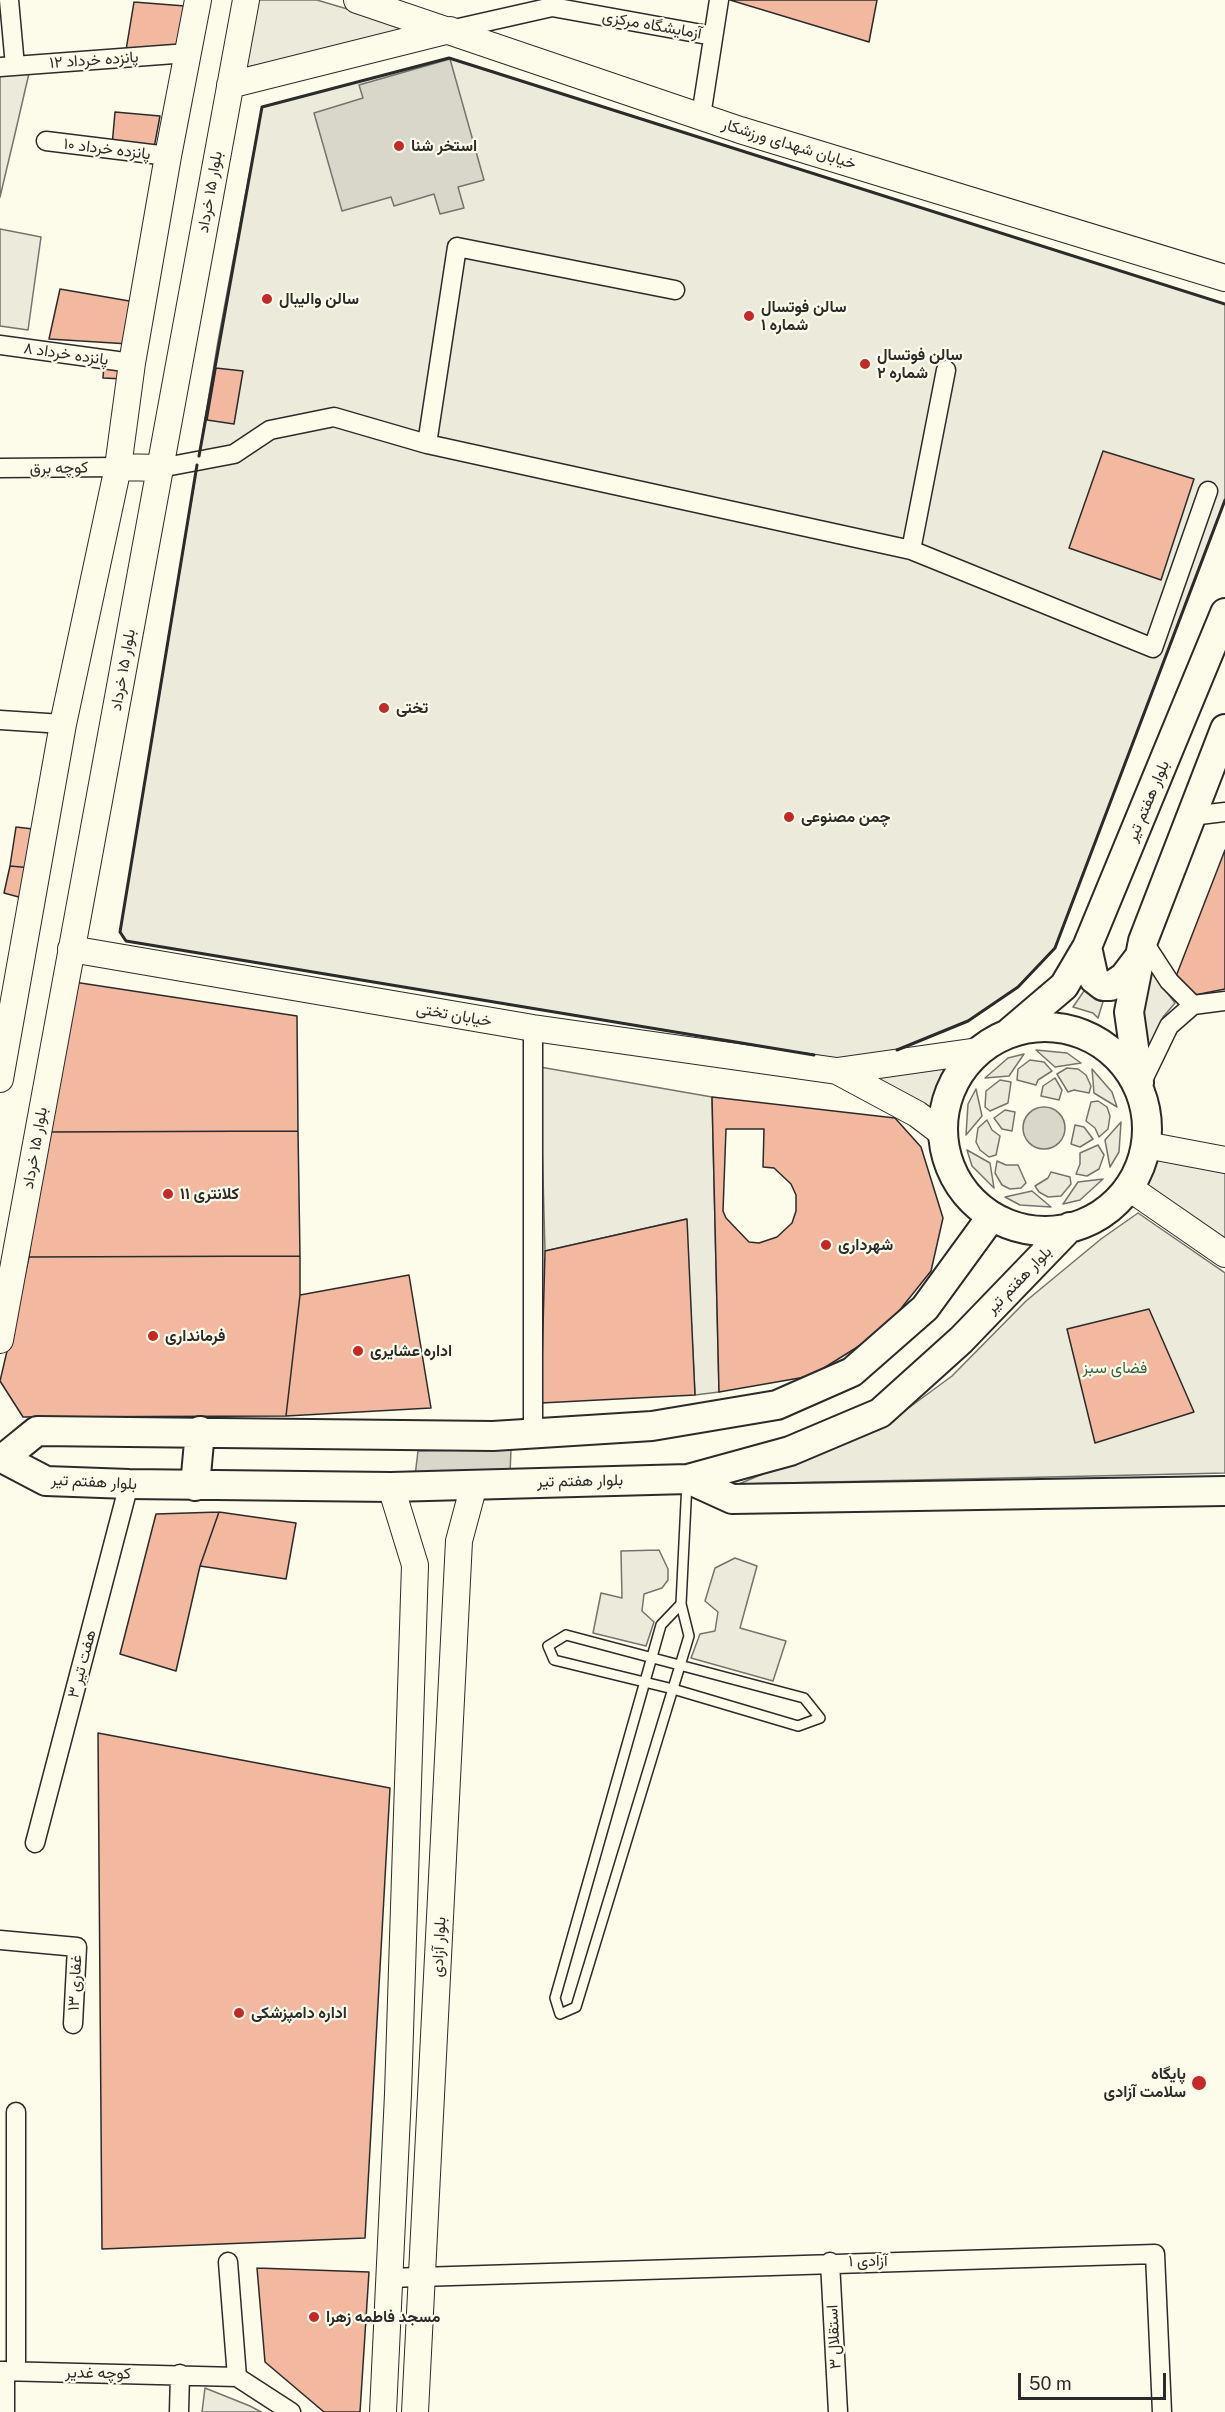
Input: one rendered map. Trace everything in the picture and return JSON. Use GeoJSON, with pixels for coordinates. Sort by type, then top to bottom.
{"type":"FeatureCollection","features":[{"type":"Feature","properties":{"kind":"main road","name":"بلوار هفتم تیر"},"geometry":{"type":"LineString","coordinates":[[1008,1033],[1064,986],[1087,946],[1225,612]]}},
{"type":"Feature","properties":{"kind":"main road"},"geometry":{"type":"LineString","coordinates":[[1139,1089],[1123,1062],[1099,1041],[1070,1029],[1039,1026],[1008,1033],[978,1051],[958,1075],[946,1103],[942,1133],[946,1155],[962,1189],[974,1203],[992,1216],[1017,1227],[1043,1231],[1070,1227],[1092,1219],[1106,1210],[1128,1187],[1137,1172],[1146,1145],[1146,1110],[1139,1089],[1129,1012],[1142,948],[1225,729]]}},
{"type":"Feature","properties":{"kind":"main road"},"geometry":{"type":"LineString","coordinates":[[1087,946],[1094,979],[1102,986],[1111,986],[1124,977],[1142,948]]}},
{"type":"Feature","properties":{"kind":"main road","name":"بلوار هفتم تیر"},"geometry":{"type":"LineString","coordinates":[[992,1216],[925,1308],[852,1372],[777,1405],[652,1425],[533,1434],[439,1436],[200,1431],[37,1431],[2,1457],[46,1481],[129,1484],[391,1487],[687,1479],[790,1451],[880,1413],[961,1340],[1070,1227]]}},
{"type":"Feature","properties":{"kind":"main road"},"geometry":{"type":"LineString","coordinates":[[195,1486],[200,1431]]}},
{"type":"Feature","properties":{"kind":"main road"},"geometry":{"type":"LineString","coordinates":[[687,1479],[732,1499],[1225,1491]]}},
{"type":"Feature","properties":{"kind":"street"},"geometry":{"type":"LineString","coordinates":[[8,66],[9,0]]}},
{"type":"Feature","properties":{"kind":"street"},"geometry":{"type":"LineString","coordinates":[[0,1079],[63,724],[118,467],[132,363],[198,0]]}},
{"type":"Feature","properties":{"kind":"street","name":"بلوار ۱۵ خرداد"},"geometry":{"type":"LineString","coordinates":[[0,1341],[246,0]]}},
{"type":"Feature","properties":{"kind":"street","name":"خیابان شهدای ورزشکار"},"geometry":{"type":"LineString","coordinates":[[357,0],[701,116],[1225,278]]}},
{"type":"Feature","properties":{"kind":"street"},"geometry":{"type":"LineString","coordinates":[[701,116],[719,0]]}},
{"type":"Feature","properties":{"kind":"street","name":"آزمایشگاه مرکزی"},"geometry":{"type":"LineString","coordinates":[[450,30],[552,7],[713,36]]}},
{"type":"Feature","properties":{"kind":"street"},"geometry":{"type":"LineString","coordinates":[[230,85],[450,30]]}},
{"type":"Feature","properties":{"kind":"street","name":"پانزده خرداد ۱۲"},"geometry":{"type":"LineString","coordinates":[[8,66],[188,53]]}},
{"type":"Feature","properties":{"kind":"street","name":"پانزده خرداد ۱۰"},"geometry":{"type":"LineString","coordinates":[[46,141],[168,156]]}},
{"type":"Feature","properties":{"kind":"street"},"geometry":{"type":"LineString","coordinates":[[427,444],[457,247],[675,290]]}},
{"type":"Feature","properties":{"kind":"street","name":"پانزده خرداد ۸"},"geometry":{"type":"LineString","coordinates":[[0,345],[132,363]]}},
{"type":"Feature","properties":{"kind":"street"},"geometry":{"type":"LineString","coordinates":[[911,550],[946,370]]}},
{"type":"Feature","properties":{"kind":"street"},"geometry":{"type":"LineString","coordinates":[[118,467],[160,468],[234,454],[270,430],[334,417],[427,444],[911,550],[1153,648],[1208,491]]}},
{"type":"Feature","properties":{"kind":"street","name":"کوچه برق"},"geometry":{"type":"LineString","coordinates":[[0,468],[118,467]]}},
{"type":"Feature","properties":{"kind":"street"},"geometry":{"type":"LineString","coordinates":[[0,720],[63,724]]}},
{"type":"Feature","properties":{"kind":"street"},"geometry":{"type":"LineString","coordinates":[[1191,816],[1225,812]]}},
{"type":"Feature","properties":{"kind":"street"},"geometry":{"type":"LineString","coordinates":[[1142,948],[1169,981],[1193,1005]]}},
{"type":"Feature","properties":{"kind":"street","name":"خیابان تختی"},"geometry":{"type":"LineString","coordinates":[[71,949],[533,1028],[837,1071]]}},
{"type":"Feature","properties":{"kind":"street"},"geometry":{"type":"LineString","coordinates":[[1139,1089],[1168,1026],[1193,1005],[1225,1001]]}},
{"type":"Feature","properties":{"kind":"street"},"geometry":{"type":"LineString","coordinates":[[533,1028],[533,1434]]}},
{"type":"Feature","properties":{"kind":"street"},"geometry":{"type":"LineString","coordinates":[[837,1071],[978,1051]]}},
{"type":"Feature","properties":{"kind":"street"},"geometry":{"type":"LineString","coordinates":[[837,1071],[917,1114],[942,1133]]}},
{"type":"Feature","properties":{"kind":"street"},"geometry":{"type":"LineString","coordinates":[[1146,1145],[1225,1160]]}},
{"type":"Feature","properties":{"kind":"street"},"geometry":{"type":"LineString","coordinates":[[1128,1187],[1225,1254]]}},
{"type":"Feature","properties":{"kind":"street","name":"هفت تیر ۳"},"geometry":{"type":"LineString","coordinates":[[35,1843],[129,1484]]}},
{"type":"Feature","properties":{"kind":"street","name":"بلوار آزادی"},"geometry":{"type":"LineString","coordinates":[[415,2412],[459,1541],[474,1485]]}},
{"type":"Feature","properties":{"kind":"street"},"geometry":{"type":"LineString","coordinates":[[383,2412],[398,2094],[415,1565],[391,1487]]}},
{"type":"Feature","properties":{"kind":"street","name":"غفاری ۱۳"},"geometry":{"type":"LineString","coordinates":[[0,1940],[76,1947],[73,2025]]}},
{"type":"Feature","properties":{"kind":"street"},"geometry":{"type":"LineString","coordinates":[[5,2412],[16,2112]]}},
{"type":"Feature","properties":{"kind":"street","name":"آزادی ۱"},"geometry":{"type":"LineString","coordinates":[[388,2278],[830,2262],[1155,2254],[1162,2412]]}},
{"type":"Feature","properties":{"kind":"street"},"geometry":{"type":"LineString","coordinates":[[228,2262],[237,2378],[291,2412]]}},
{"type":"Feature","properties":{"kind":"street","name":"استقلال ۳"},"geometry":{"type":"LineString","coordinates":[[830,2262],[837,2412]]}},
{"type":"Feature","properties":{"kind":"street","name":"کوچه غدیر"},"geometry":{"type":"LineString","coordinates":[[7,2371],[180,2374],[237,2378]]}},
{"type":"Feature","properties":{"kind":"street"},"geometry":{"type":"LineString","coordinates":[[179,2412],[180,2374]]}},
{"type":"Feature","properties":{"kind":"lane"},"geometry":{"type":"LineString","coordinates":[[681,1604],[661,1625],[555,1998],[560,2014],[576,2007],[689,1636],[681,1604],[687,1479]]}},
{"type":"Feature","properties":{"kind":"lane"},"geometry":{"type":"LineString","coordinates":[[566,1635],[652,1657],[804,1698],[820,1719],[798,1726],[673,1689],[554,1660],[549,1646],[566,1635]]}},
{"type":"Feature","properties":{"kind":"green space"},"geometry":{"type":"Polygon","coordinates":[[[255,0],[317,0],[418,30],[243,68],[255,0]]]}},
{"type":"Feature","properties":{"kind":"green space"},"geometry":{"type":"Polygon","coordinates":[[[449,58],[1225,304],[1225,500],[1055,948],[1018,987],[968,1021],[901,1049],[839,1059],[126,941],[120,932],[218,341],[262,107],[449,58]]]}},
{"type":"Feature","properties":{"kind":"green space"},"geometry":{"type":"Polygon","coordinates":[[[30,69],[14,138],[0,197],[0,71],[30,69]]]}},
{"type":"Feature","properties":{"kind":"green space"},"geometry":{"type":"Polygon","coordinates":[[[0,229],[41,237],[28,330],[0,326],[0,229]]]}},
{"type":"Feature","properties":{"kind":"green space"},"geometry":{"type":"Polygon","coordinates":[[[1144,962],[1175,1003],[1163,1017],[1146,1060],[1139,1014],[1144,962]]]}},
{"type":"Feature","properties":{"kind":"green space"},"geometry":{"type":"Polygon","coordinates":[[[1086,988],[1106,992],[1098,1018],[1093,1013],[1073,1007],[1086,988]]]}},
{"type":"Feature","properties":{"kind":"green space"},"geometry":{"type":"Polygon","coordinates":[[[1036,1050],[1067,1053],[1081,1063],[1055,1067],[1036,1050]]]}},
{"type":"Feature","properties":{"kind":"green space"},"geometry":{"type":"Polygon","coordinates":[[[1024,1054],[1009,1076],[985,1078],[1008,1058],[1024,1054]]]}},
{"type":"Feature","properties":{"kind":"green space"},"geometry":{"type":"Polygon","coordinates":[[[970,1056],[954,1073],[941,1102],[939,1127],[848,1073],[970,1056]]]}},
{"type":"Feature","properties":{"kind":"green space"},"geometry":{"type":"Polygon","coordinates":[[[1030,1060],[1044,1062],[1052,1071],[1038,1080],[1036,1085],[1017,1080],[1018,1069],[1030,1060]]]}},
{"type":"Feature","properties":{"kind":"green space"},"geometry":{"type":"Polygon","coordinates":[[[1067,1068],[1078,1069],[1086,1075],[1091,1086],[1089,1093],[1074,1090],[1068,1092],[1057,1074],[1067,1068]]]}},
{"type":"Feature","properties":{"kind":"green space"},"geometry":{"type":"Polygon","coordinates":[[[1092,1069],[1112,1092],[1117,1107],[1094,1093],[1092,1069]]]}},
{"type":"Feature","properties":{"kind":"green space"},"geometry":{"type":"Polygon","coordinates":[[[1055,1078],[1062,1090],[1059,1100],[1041,1096],[1043,1086],[1055,1078]]]}},
{"type":"Feature","properties":{"kind":"green space"},"geometry":{"type":"Polygon","coordinates":[[[1000,1080],[1011,1082],[1008,1103],[990,1111],[985,1107],[986,1091],[1000,1080]]]}},
{"type":"Feature","properties":{"kind":"green space"},"geometry":{"type":"Polygon","coordinates":[[[976,1089],[982,1116],[966,1135],[968,1104],[976,1089]]]}},
{"type":"Feature","properties":{"kind":"green space"},"geometry":{"type":"Polygon","coordinates":[[[1098,1101],[1107,1107],[1110,1116],[1108,1129],[1099,1137],[1095,1128],[1086,1121],[1091,1102],[1098,1101]]]}},
{"type":"Feature","properties":{"kind":"green space"},"geometry":{"type":"Polygon","coordinates":[[[1005,1110],[1015,1112],[1012,1131],[1002,1129],[994,1118],[1005,1110]]]}},
{"type":"Feature","properties":{"kind":"green space"},"geometry":{"type":"Polygon","coordinates":[[[987,1120],[992,1130],[1000,1136],[996,1155],[989,1157],[980,1150],[976,1142],[978,1128],[987,1120]]]}},
{"type":"Feature","properties":{"kind":"green space"},"geometry":{"type":"Polygon","coordinates":[[[1121,1122],[1119,1152],[1110,1167],[1105,1140],[1121,1122]]]}},
{"type":"Feature","properties":{"kind":"green space"},"geometry":{"type":"Polygon","coordinates":[[[1075,1125],[1084,1127],[1093,1139],[1080,1147],[1071,1144],[1075,1125]]]}},
{"type":"Feature","properties":{"kind":"green space"},"geometry":{"type":"Polygon","coordinates":[[[1098,1145],[1104,1155],[1099,1169],[1087,1176],[1076,1174],[1080,1164],[1080,1153],[1098,1145]]]}},
{"type":"Feature","properties":{"kind":"green space"},"geometry":{"type":"Polygon","coordinates":[[[967,1150],[990,1163],[994,1188],[972,1166],[967,1150]]]}},
{"type":"Feature","properties":{"kind":"green space"},"geometry":{"type":"Polygon","coordinates":[[[1154,1159],[1225,1173],[1225,1250],[1133,1194],[1154,1159]]]}},
{"type":"Feature","properties":{"kind":"green space"},"geometry":{"type":"Polygon","coordinates":[[[997,1161],[1006,1165],[1018,1165],[1026,1183],[1021,1188],[1010,1189],[1002,1185],[995,1173],[997,1161]]]}},
{"type":"Feature","properties":{"kind":"green space"},"geometry":{"type":"Polygon","coordinates":[[[1051,1172],[1070,1177],[1071,1184],[1061,1196],[1048,1197],[1039,1192],[1035,1186],[1048,1178],[1051,1172]]]}},
{"type":"Feature","properties":{"kind":"green space"},"geometry":{"type":"Polygon","coordinates":[[[1103,1179],[1080,1200],[1063,1204],[1078,1182],[1103,1179]]]}},
{"type":"Feature","properties":{"kind":"green space"},"geometry":{"type":"Polygon","coordinates":[[[1032,1191],[1051,1207],[1020,1205],[1005,1197],[1032,1191]]]}},
{"type":"Feature","properties":{"kind":"green space","name":"فضای سبز"},"geometry":{"type":"Polygon","coordinates":[[[1138,1213],[1225,1273],[1225,1473],[739,1484],[895,1418],[952,1376],[1026,1301],[1101,1239],[1138,1213]]]}},
{"type":"Feature","properties":{"kind":"green space"},"geometry":{"type":"Polygon","coordinates":[[[659,1550],[668,1569],[668,1580],[662,1588],[644,1594],[642,1611],[654,1622],[646,1646],[593,1633],[601,1593],[622,1598],[621,1551],[659,1550]]]}},
{"type":"Feature","properties":{"kind":"green space"},"geometry":{"type":"Polygon","coordinates":[[[735,1558],[757,1566],[740,1628],[786,1641],[773,1681],[691,1658],[700,1634],[715,1631],[718,1612],[705,1601],[715,1568],[735,1558]]]}},
{"type":"Feature","properties":{"kind":"green space"},"geometry":{"type":"Polygon","coordinates":[[[205,2388],[250,2406],[261,2412],[202,2412],[205,2388]]]}},
{"type":"Feature","properties":{"kind":"shaded area","name":"استخر شنا"},"geometry":{"type":"Polygon","coordinates":[[[450,59],[484,180],[458,187],[464,208],[440,214],[434,194],[394,206],[391,197],[342,211],[314,113],[363,98],[359,85],[450,59]]]}},
{"type":"Feature","properties":{"kind":"shaded area"},"geometry":{"type":"Polygon","coordinates":[[[540,1067],[712,1097],[719,1392],[695,1395],[686,1219],[545,1251],[540,1067]]]}},
{"type":"Feature","properties":{"kind":"shaded area"},"geometry":{"type":"Polygon","coordinates":[[[1044,1107],[1052,1108],[1059,1113],[1064,1120],[1064,1136],[1059,1143],[1052,1148],[1044,1149],[1036,1148],[1029,1143],[1024,1136],[1023,1128],[1024,1120],[1029,1113],[1036,1108],[1044,1107]]]}},
{"type":"Feature","properties":{"kind":"shaded area"},"geometry":{"type":"Polygon","coordinates":[[[511,1449],[510,1474],[415,1476],[418,1451],[511,1449]]]}},
{"type":"Feature","properties":{"kind":"building"},"geometry":{"type":"Polygon","coordinates":[[[730,0],[877,0],[869,42],[730,0]]]}},
{"type":"Feature","properties":{"kind":"building"},"geometry":{"type":"Polygon","coordinates":[[[134,2],[185,6],[177,45],[126,50],[134,2]]]}},
{"type":"Feature","properties":{"kind":"building"},"geometry":{"type":"Polygon","coordinates":[[[115,112],[160,116],[154,148],[112,146],[115,112]]]}},
{"type":"Feature","properties":{"kind":"building"},"geometry":{"type":"Polygon","coordinates":[[[60,289],[135,302],[129,344],[49,339],[60,289]]]}},
{"type":"Feature","properties":{"kind":"building"},"geometry":{"type":"Polygon","coordinates":[[[104,364],[127,365],[124,379],[103,378],[104,364]]]}},
{"type":"Feature","properties":{"kind":"building"},"geometry":{"type":"Polygon","coordinates":[[[216,368],[243,371],[234,424],[207,420],[216,368]]]}},
{"type":"Feature","properties":{"kind":"building"},"geometry":{"type":"Polygon","coordinates":[[[1103,451],[1194,479],[1161,580],[1069,548],[1103,451]]]}},
{"type":"Feature","properties":{"kind":"building"},"geometry":{"type":"Polygon","coordinates":[[[16,827],[42,830],[32,868],[10,866],[16,827]]]}},
{"type":"Feature","properties":{"kind":"building"},"geometry":{"type":"Polygon","coordinates":[[[1225,850],[1225,989],[1190,996],[1175,979],[1225,850]]]}},
{"type":"Feature","properties":{"kind":"building"},"geometry":{"type":"Polygon","coordinates":[[[10,866],[32,868],[26,899],[4,893],[10,866]]]}},
{"type":"Feature","properties":{"kind":"building"},"geometry":{"type":"Polygon","coordinates":[[[74,982],[297,1016],[298,1131],[45,1132],[74,982]]]}},
{"type":"Feature","properties":{"kind":"building","name":"شهرداری"},"geometry":{"type":"Polygon","coordinates":[[[712,1097],[895,1118],[921,1147],[943,1218],[931,1271],[883,1331],[811,1376],[719,1392],[712,1097]]]}},
{"type":"Feature","properties":{"kind":"building"},"geometry":{"type":"Polygon","coordinates":[[[726,1129],[764,1129],[763,1167],[774,1168],[791,1184],[796,1195],[796,1211],[792,1223],[777,1237],[759,1243],[749,1242],[726,1218],[723,1211],[726,1129]]]}},
{"type":"Feature","properties":{"kind":"building","name":"کلانتری ۱۱"},"geometry":{"type":"Polygon","coordinates":[[[298,1131],[300,1256],[29,1257],[45,1132],[298,1131]]]}},
{"type":"Feature","properties":{"kind":"building"},"geometry":{"type":"Polygon","coordinates":[[[687,1219],[695,1395],[541,1403],[545,1251],[687,1219]]]}},
{"type":"Feature","properties":{"kind":"building","name":"فرمانداری"},"geometry":{"type":"Polygon","coordinates":[[[300,1256],[300,1295],[286,1416],[23,1417],[0,1381],[29,1257],[300,1256]]]}},
{"type":"Feature","properties":{"kind":"building","name":"اداره عشایری"},"geometry":{"type":"Polygon","coordinates":[[[409,1275],[431,1408],[286,1416],[300,1295],[409,1275]]]}},
{"type":"Feature","properties":{"kind":"building"},"geometry":{"type":"Polygon","coordinates":[[[1149,1309],[1194,1412],[1095,1443],[1067,1329],[1149,1309]]]}},
{"type":"Feature","properties":{"kind":"building"},"geometry":{"type":"Polygon","coordinates":[[[219,1512],[200,1566],[176,1671],[120,1654],[156,1514],[219,1512]]]}},
{"type":"Feature","properties":{"kind":"building"},"geometry":{"type":"Polygon","coordinates":[[[219,1512],[296,1523],[286,1579],[200,1566],[219,1512]]]}},
{"type":"Feature","properties":{"kind":"building","name":"اداره دامپزشکی"},"geometry":{"type":"Polygon","coordinates":[[[98,1733],[390,1788],[365,2238],[102,2249],[98,1733]]]}},
{"type":"Feature","properties":{"kind":"building","name":"مسجد فاطمه زهرا"},"geometry":{"type":"Polygon","coordinates":[[[257,2268],[369,2272],[360,2412],[324,2412],[265,2362],[257,2268]]]}},
{"type":"Feature","properties":{"kind":"wall"},"geometry":{"type":"LineString","coordinates":[[199,456],[262,107],[449,58],[1225,304]]}},
{"type":"Feature","properties":{"kind":"wall"},"geometry":{"type":"LineString","coordinates":[[197,465],[120,932],[126,941],[814,1055]]}},
{"type":"Feature","properties":{"kind":"wall"},"geometry":{"type":"LineString","coordinates":[[897,1050],[968,1021],[1018,987],[1055,948],[1225,500]]}},
{"type":"Feature","properties":{"kind":"place","name":"استخر شنا"},"geometry":{"type":"Point","coordinates":[399,146]}},
{"type":"Feature","properties":{"kind":"place","name":"سالن والیبال"},"geometry":{"type":"Point","coordinates":[267,299]}},
{"type":"Feature","properties":{"kind":"place","name":"سالن فوتسال شماره ۱"},"geometry":{"type":"Point","coordinates":[749,316]}},
{"type":"Feature","properties":{"kind":"place","name":"سالن فوتسال شماره ۲"},"geometry":{"type":"Point","coordinates":[865,364]}},
{"type":"Feature","properties":{"kind":"place","name":"تختی"},"geometry":{"type":"Point","coordinates":[384,708]}},
{"type":"Feature","properties":{"kind":"place","name":"چمن مصنوعی"},"geometry":{"type":"Point","coordinates":[789,817]}},
{"type":"Feature","properties":{"kind":"place","name":"کلانتری ۱۱"},"geometry":{"type":"Point","coordinates":[168,1194]}},
{"type":"Feature","properties":{"kind":"place","name":"شهرداری"},"geometry":{"type":"Point","coordinates":[826,1245]}},
{"type":"Feature","properties":{"kind":"place","name":"فرمانداری"},"geometry":{"type":"Point","coordinates":[153,1336]}},
{"type":"Feature","properties":{"kind":"place","name":"اداره عشایری"},"geometry":{"type":"Point","coordinates":[358,1351]}},
{"type":"Feature","properties":{"kind":"place","name":"اداره دامپزشکی"},"geometry":{"type":"Point","coordinates":[239,2013]}},
{"type":"Feature","properties":{"kind":"place","name":"پایگاه سلامت آزادی"},"geometry":{"type":"Point","coordinates":[1199,2083]}},
{"type":"Feature","properties":{"kind":"place","name":"مسجد فاطمه زهرا"},"geometry":{"type":"Point","coordinates":[314,2317]}}]}
